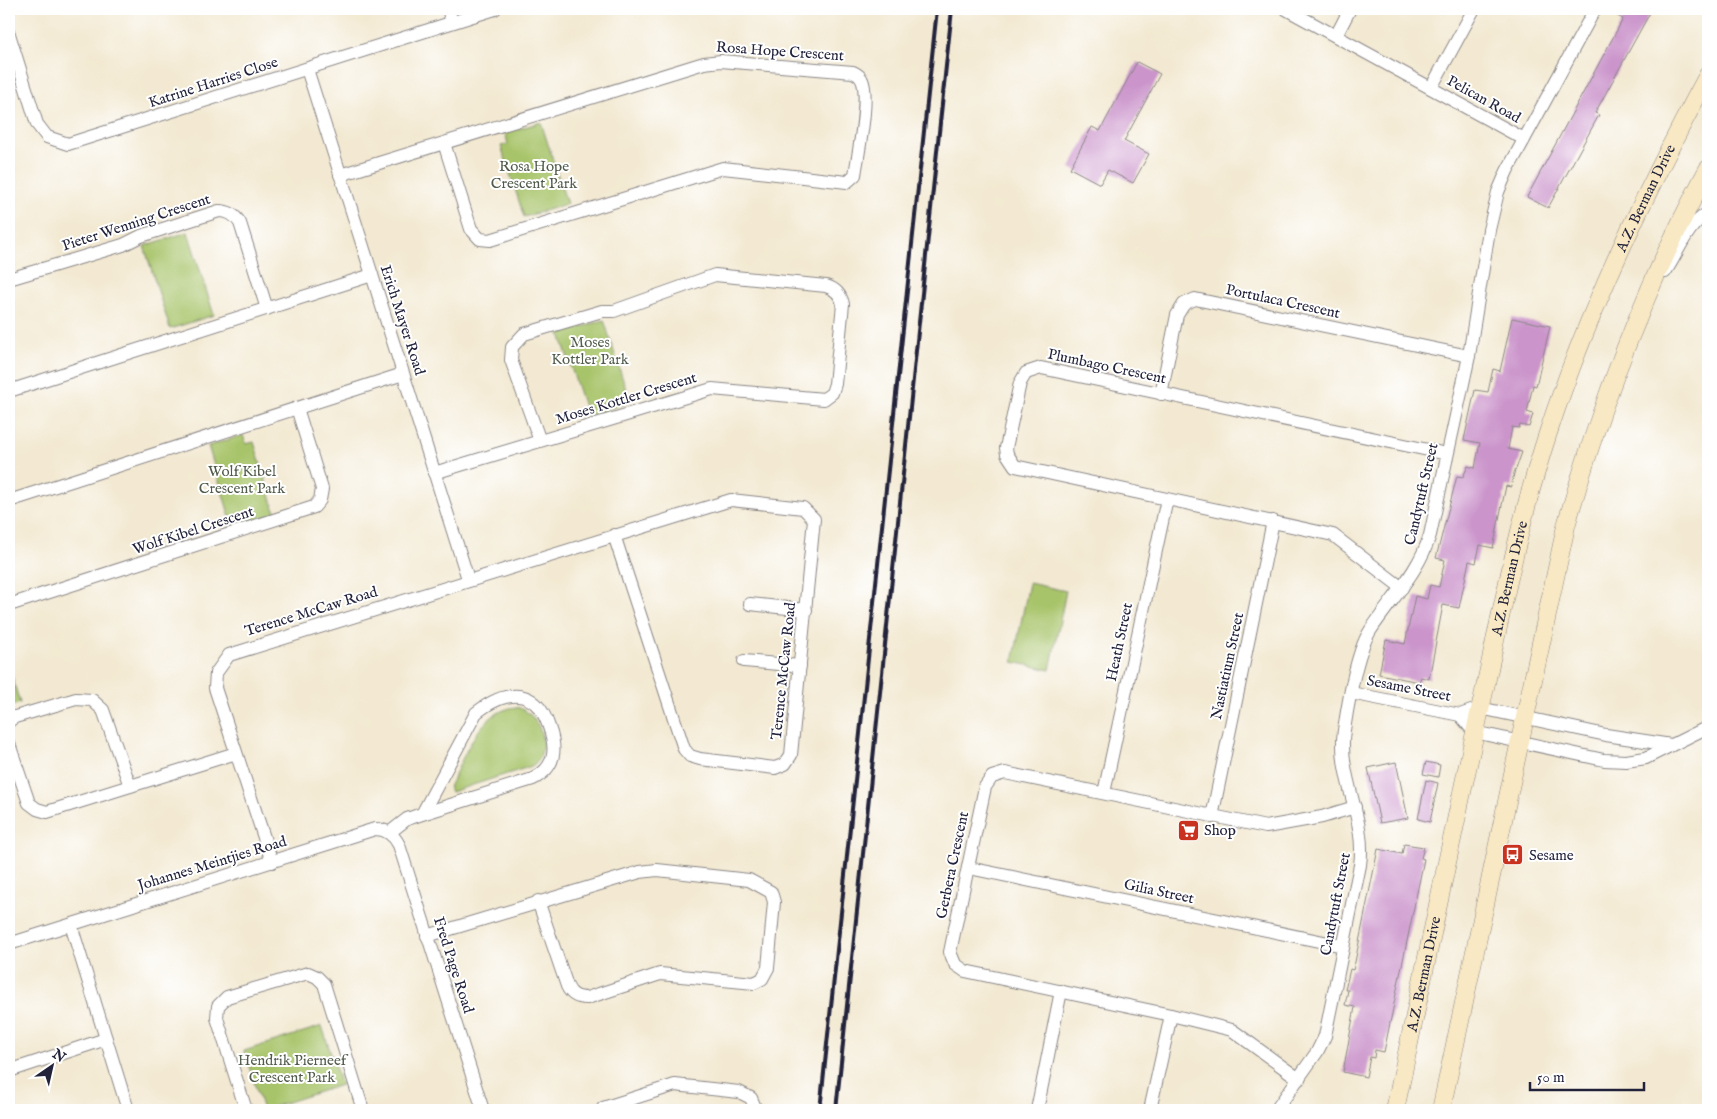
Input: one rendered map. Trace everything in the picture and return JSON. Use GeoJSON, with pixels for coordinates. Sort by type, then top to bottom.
{"type":"FeatureCollection","features":[{"type":"Feature","properties":{"kind":"main road","name":"A.Z. Berman Drive"},"geometry":{"type":"LineString","coordinates":[[1395,1110],[1474,732],[1517,540],[1547,436],[1583,334],[1643,198],[1708,75]]}},
{"type":"Feature","properties":{"kind":"main road"},"geometry":{"type":"LineString","coordinates":[[1441,1110],[1566,526],[1586,456],[1642,304],[1687,208],[1708,169]]}},
{"type":"Feature","properties":{"kind":"street"},"geometry":{"type":"LineString","coordinates":[[448,9],[452,22]]}},
{"type":"Feature","properties":{"kind":"street","name":"Katrine Harries Close"},"geometry":{"type":"LineString","coordinates":[[9,34],[13,60],[37,124],[47,137],[68,144],[495,9]]}},
{"type":"Feature","properties":{"kind":"street","name":"Pelican Road"},"geometry":{"type":"LineString","coordinates":[[1286,9],[1524,139],[1498,192],[1489,230],[1469,356]]}},
{"type":"Feature","properties":{"kind":"street"},"geometry":{"type":"LineString","coordinates":[[1336,36],[1350,9]]}},
{"type":"Feature","properties":{"kind":"street"},"geometry":{"type":"LineString","coordinates":[[1431,88],[1474,9]]}},
{"type":"Feature","properties":{"kind":"street"},"geometry":{"type":"LineString","coordinates":[[1524,139],[1595,9]]}},
{"type":"Feature","properties":{"kind":"street","name":"Rosa Hope Crescent"},"geometry":{"type":"LineString","coordinates":[[340,175],[444,143],[704,63],[721,61],[853,72],[860,76],[863,82],[863,118],[855,175],[847,182],[723,168],[490,240],[480,239],[471,229],[444,143]]}},
{"type":"Feature","properties":{"kind":"street","name":"Erich Mayer Road"},"geometry":{"type":"LineString","coordinates":[[307,69],[468,580]]}},
{"type":"Feature","properties":{"kind":"street","name":"Pieter Wenning Crescent"},"geometry":{"type":"LineString","coordinates":[[9,279],[123,244],[150,233],[220,211],[226,211],[240,223],[267,309]]}},
{"type":"Feature","properties":{"kind":"street"},"geometry":{"type":"LineString","coordinates":[[1642,304],[1668,267],[1690,229],[1708,213]]}},
{"type":"Feature","properties":{"kind":"street"},"geometry":{"type":"LineString","coordinates":[[9,391],[372,275]]}},
{"type":"Feature","properties":{"kind":"street","name":"Moses Kottler Crescent"},"geometry":{"type":"LineString","coordinates":[[434,474],[712,389],[824,399],[832,393],[835,384],[842,298],[835,290],[826,286],[715,275],[614,311],[602,311],[524,334],[512,347],[511,360],[540,441]]}},
{"type":"Feature","properties":{"kind":"street","name":"Portulaca Crescent"},"geometry":{"type":"LineString","coordinates":[[1161,394],[1178,315],[1184,304],[1195,299],[1469,356]]}},
{"type":"Feature","properties":{"kind":"street","name":"Candytuft Street"},"geometry":{"type":"LineString","coordinates":[[1276,1110],[1317,1052],[1325,1036],[1362,853],[1362,840],[1342,752],[1351,693],[1364,641],[1402,588],[1426,549],[1469,356]]}},
{"type":"Feature","properties":{"kind":"street","name":"Plumbago Crescent"},"geometry":{"type":"LineString","coordinates":[[1402,588],[1333,535],[1015,466],[1006,454],[1006,448],[1020,383],[1026,373],[1033,369],[1041,368],[1447,454]]}},
{"type":"Feature","properties":{"kind":"street"},"geometry":{"type":"LineString","coordinates":[[9,501],[403,374]]}},
{"type":"Feature","properties":{"kind":"street","name":"Wolf Kibel Crescent"},"geometry":{"type":"LineString","coordinates":[[9,605],[314,507],[320,500],[322,489],[297,408]]}},
{"type":"Feature","properties":{"kind":"street","name":"Heath Street"},"geometry":{"type":"LineString","coordinates":[[1104,793],[1167,499]]}},
{"type":"Feature","properties":{"kind":"street","name":"Terence McCaw Road"},"geometry":{"type":"LineString","coordinates":[[272,862],[215,688],[216,673],[229,655],[614,535],[732,500],[803,508],[812,515],[815,523],[791,755],[785,764],[775,768],[700,759],[690,756],[682,745],[614,535]]}},
{"type":"Feature","properties":{"kind":"street","name":"Nastiatium Street"},"geometry":{"type":"LineString","coordinates":[[1212,817],[1273,521]]}},
{"type":"Feature","properties":{"kind":"street"},"geometry":{"type":"LineString","coordinates":[[750,604],[806,610]]}},
{"type":"Feature","properties":{"kind":"street"},"geometry":{"type":"LineString","coordinates":[[744,661],[800,666]]}},
{"type":"Feature","properties":{"kind":"street","name":"Sesame Street"},"geometry":{"type":"LineString","coordinates":[[1351,693],[1460,715],[1480,708]]}},
{"type":"Feature","properties":{"kind":"street"},"geometry":{"type":"LineString","coordinates":[[389,833],[407,819],[533,779],[547,770],[554,756],[554,741],[541,707],[523,696],[510,696],[490,703],[476,713],[422,814]]}},
{"type":"Feature","properties":{"kind":"street"},"geometry":{"type":"LineString","coordinates":[[9,721],[15,717],[76,699],[92,700],[103,710],[130,786]]}},
{"type":"Feature","properties":{"kind":"street"},"geometry":{"type":"LineString","coordinates":[[1480,708],[1606,735],[1671,745]]}},
{"type":"Feature","properties":{"kind":"street","name":"Sesame Street"},"geometry":{"type":"LineString","coordinates":[[1460,715],[1474,732]]}},
{"type":"Feature","properties":{"kind":"street"},"geometry":{"type":"LineString","coordinates":[[1474,732],[1604,760],[1626,761],[1646,758],[1708,727]]}},
{"type":"Feature","properties":{"kind":"street"},"geometry":{"type":"LineString","coordinates":[[9,744],[27,798],[37,810],[53,810],[236,753]]}},
{"type":"Feature","properties":{"kind":"street","name":"Gerbera Crescent"},"geometry":{"type":"LineString","coordinates":[[1299,1079],[1232,1030],[1171,1014],[965,971],[955,964],[950,952],[985,787],[992,776],[1005,773],[1266,827],[1322,817],[1355,807]]}},
{"type":"Feature","properties":{"kind":"street","name":"Johannes Meintjies Road"},"geometry":{"type":"LineString","coordinates":[[9,944],[374,829],[389,833]]}},
{"type":"Feature","properties":{"kind":"street","name":"Fred Page Road"},"geometry":{"type":"LineString","coordinates":[[389,833],[399,845],[484,1110]]}},
{"type":"Feature","properties":{"kind":"street","name":"Gilia Street"},"geometry":{"type":"LineString","coordinates":[[969,868],[1343,946]]}},
{"type":"Feature","properties":{"kind":"street"},"geometry":{"type":"LineString","coordinates":[[428,936],[538,901],[648,870],[749,880],[770,892],[774,902],[768,968],[762,978],[754,983],[660,974],[587,998],[578,998],[571,993],[567,986],[538,901]]}},
{"type":"Feature","properties":{"kind":"street"},"geometry":{"type":"LineString","coordinates":[[70,925],[128,1110]]}},
{"type":"Feature","properties":{"kind":"street"},"geometry":{"type":"LineString","coordinates":[[246,1110],[217,1018],[218,1006],[227,997],[308,973],[317,977],[324,984],[363,1110]]}},
{"type":"Feature","properties":{"kind":"street"},"geometry":{"type":"LineString","coordinates":[[1037,1110],[1061,991]]}},
{"type":"Feature","properties":{"kind":"street"},"geometry":{"type":"LineString","coordinates":[[1150,1110],[1171,1014]]}},
{"type":"Feature","properties":{"kind":"street"},"geometry":{"type":"LineString","coordinates":[[9,1071],[106,1039]]}},
{"type":"Feature","properties":{"kind":"street"},"geometry":{"type":"LineString","coordinates":[[601,1109],[675,1085],[739,1092],[751,1098],[756,1110]]}},
{"type":"Feature","properties":{"kind":"green space","name":"Rosa Hope Crescent Park"},"geometry":{"type":"Polygon","coordinates":[[[541,122],[567,204],[524,217],[501,146],[508,144],[505,133],[541,122]]]}},
{"type":"Feature","properties":{"kind":"green space"},"geometry":{"type":"Polygon","coordinates":[[[188,232],[214,315],[170,329],[144,246],[188,232]]]}},
{"type":"Feature","properties":{"kind":"green space","name":"Moses Kottler Park"},"geometry":{"type":"Polygon","coordinates":[[[604,320],[630,402],[587,416],[560,334],[604,320]]]}},
{"type":"Feature","properties":{"kind":"green space","name":"Wolf Kibel Crescent Park"},"geometry":{"type":"Polygon","coordinates":[[[243,435],[246,444],[254,442],[276,514],[233,527],[208,446],[243,435]]]}},
{"type":"Feature","properties":{"kind":"green space"},"geometry":{"type":"Polygon","coordinates":[[[1029,583],[1066,591],[1050,670],[1013,662],[1029,583]]]}},
{"type":"Feature","properties":{"kind":"green space"},"geometry":{"type":"Polygon","coordinates":[[[9,667],[20,703],[9,707],[9,667]]]}},
{"type":"Feature","properties":{"kind":"green space"},"geometry":{"type":"Polygon","coordinates":[[[516,707],[524,710],[531,716],[541,732],[543,742],[539,759],[532,766],[451,792],[449,787],[467,750],[482,726],[503,710],[516,707]]]}},
{"type":"Feature","properties":{"kind":"green space","name":"Hendrik Pierneef Crescent Park"},"geometry":{"type":"Polygon","coordinates":[[[322,1026],[341,1085],[263,1110],[244,1051],[322,1026]]]}},
{"type":"Feature","properties":{"kind":"building"},"geometry":{"type":"Polygon","coordinates":[[[1604,9],[1652,9],[1595,113],[1599,115],[1548,208],[1527,197],[1623,19],[1604,9]]]}},
{"type":"Feature","properties":{"kind":"building"},"geometry":{"type":"Polygon","coordinates":[[[1137,62],[1160,74],[1124,141],[1149,154],[1133,183],[1108,170],[1100,184],[1070,168],[1092,127],[1100,131],[1137,62]]]}},
{"type":"Feature","properties":{"kind":"building"},"geometry":{"type":"Polygon","coordinates":[[[1512,318],[1550,326],[1536,386],[1533,385],[1527,412],[1533,414],[1529,427],[1520,425],[1519,428],[1512,427],[1508,449],[1522,452],[1515,469],[1511,487],[1506,486],[1493,548],[1480,545],[1476,563],[1469,561],[1459,608],[1443,605],[1429,679],[1421,677],[1419,682],[1379,674],[1386,640],[1405,644],[1415,596],[1427,599],[1430,585],[1439,587],[1445,560],[1436,558],[1457,476],[1463,477],[1468,466],[1475,468],[1480,443],[1464,440],[1475,390],[1488,392],[1493,369],[1500,371],[1512,318]]]}},
{"type":"Feature","properties":{"kind":"building"},"geometry":{"type":"Polygon","coordinates":[[[1396,762],[1408,818],[1380,823],[1368,768],[1396,762]]]}},
{"type":"Feature","properties":{"kind":"building"},"geometry":{"type":"Polygon","coordinates":[[[1426,762],[1440,765],[1438,777],[1423,774],[1426,762]]]}},
{"type":"Feature","properties":{"kind":"building"},"geometry":{"type":"Polygon","coordinates":[[[1426,780],[1438,783],[1430,822],[1418,819],[1426,780]]]}},
{"type":"Feature","properties":{"kind":"building"},"geometry":{"type":"Polygon","coordinates":[[[1404,844],[1424,847],[1421,858],[1424,859],[1384,1052],[1375,1050],[1374,1058],[1370,1057],[1366,1077],[1343,1072],[1355,1007],[1345,1005],[1348,990],[1345,990],[1350,969],[1353,970],[1355,962],[1378,849],[1402,854],[1404,844]]]}},
{"type":"Feature","properties":{"kind":"railway"},"geometry":{"type":"LineString","coordinates":[[820,1110],[937,9]]}},
{"type":"Feature","properties":{"kind":"railway"},"geometry":{"type":"LineString","coordinates":[[836,1110],[952,9]]}},
{"type":"Feature","properties":{"kind":"place","name":"Shop"},"geometry":{"type":"Point","coordinates":[1188,830]}},
{"type":"Feature","properties":{"kind":"place","name":"Sesame"},"geometry":{"type":"Point","coordinates":[1513,855]}}]}
